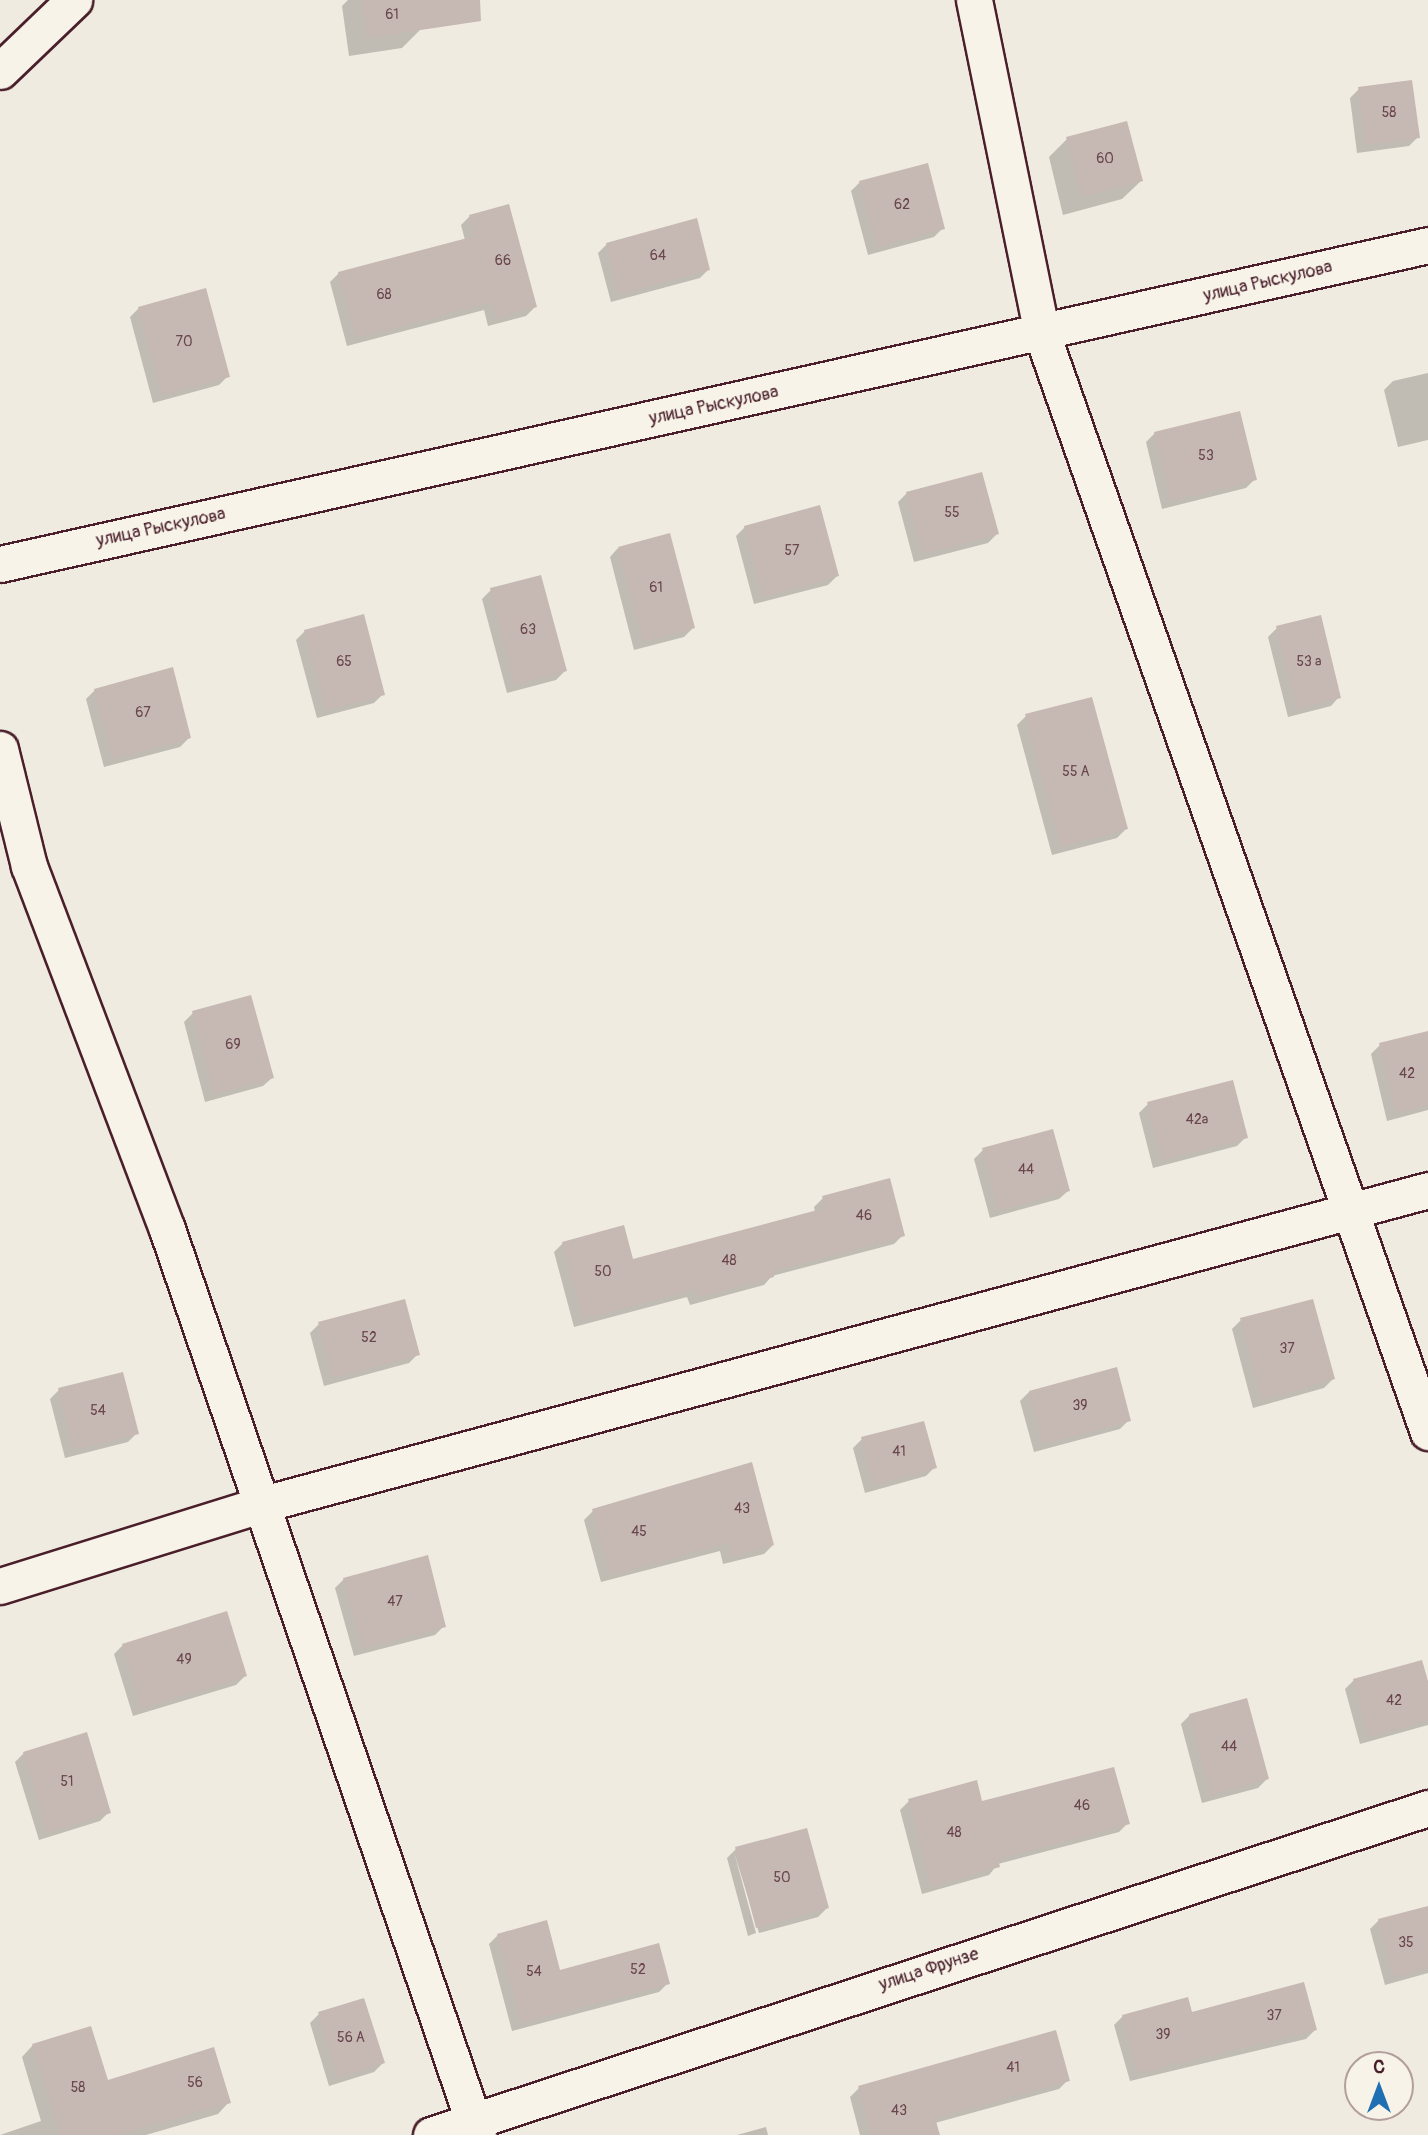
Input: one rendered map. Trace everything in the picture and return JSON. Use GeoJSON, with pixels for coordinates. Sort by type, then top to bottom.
{"type":"FeatureCollection","features":[{"type":"Feature","properties":{"kind":"street"},"geometry":{"type":"LineString","coordinates":[[0,71],[74,0]]}},
{"type":"Feature","properties":{"kind":"street"},"geometry":{"type":"LineString","coordinates":[[974,0],[1042,334],[1354,1213],[1428,1432]]}},
{"type":"Feature","properties":{"kind":"street","name":"улица Рыскулова"},"geometry":{"type":"LineString","coordinates":[[0,564],[1042,334],[1428,245]]}},
{"type":"Feature","properties":{"kind":"street"},"geometry":{"type":"LineString","coordinates":[[0,748],[29,866],[167,1229],[475,2126]]}},
{"type":"Feature","properties":{"kind":"street"},"geometry":{"type":"LineString","coordinates":[[0,1586],[263,1504],[1354,1213],[1428,1190]]}},
{"type":"Feature","properties":{"kind":"street","name":"улица Фрунзе"},"geometry":{"type":"LineString","coordinates":[[430,2135],[475,2126],[1428,1808]]}},
{"type":"Feature","properties":{"kind":"building"},"geometry":{"type":"Polygon","coordinates":[[[362,0],[480,0],[481,21],[367,38],[362,0]]]}},
{"type":"Feature","properties":{"kind":"building"},"geometry":{"type":"Polygon","coordinates":[[[1412,80],[1420,138],[1366,145],[1358,87],[1412,80]]]}},
{"type":"Feature","properties":{"kind":"building"},"geometry":{"type":"Polygon","coordinates":[[[1127,121],[1143,181],[1082,197],[1066,137],[1127,121]]]}},
{"type":"Feature","properties":{"kind":"building"},"geometry":{"type":"Polygon","coordinates":[[[928,163],[945,229],[877,247],[859,181],[928,163]]]}},
{"type":"Feature","properties":{"kind":"building"},"geometry":{"type":"Polygon","coordinates":[[[509,204],[537,307],[497,318],[492,302],[356,338],[338,272],[475,236],[469,215],[509,204]]]}},
{"type":"Feature","properties":{"kind":"building"},"geometry":{"type":"Polygon","coordinates":[[[697,218],[710,270],[619,294],[606,243],[697,218]]]}},
{"type":"Feature","properties":{"kind":"building"},"geometry":{"type":"Polygon","coordinates":[[[206,288],[230,377],[162,395],[138,307],[206,288]]]}},
{"type":"Feature","properties":{"kind":"building"},"geometry":{"type":"Polygon","coordinates":[[[1240,411],[1257,480],[1171,501],[1154,432],[1240,411]]]}},
{"type":"Feature","properties":{"kind":"building"},"geometry":{"type":"Polygon","coordinates":[[[982,472],[999,534],[923,554],[906,492],[982,472]]]}},
{"type":"Feature","properties":{"kind":"building"},"geometry":{"type":"Polygon","coordinates":[[[820,505],[839,576],[763,597],[744,526],[820,505]]]}},
{"type":"Feature","properties":{"kind":"building"},"geometry":{"type":"Polygon","coordinates":[[[670,533],[695,628],[643,642],[618,547],[670,533]]]}},
{"type":"Feature","properties":{"kind":"building"},"geometry":{"type":"Polygon","coordinates":[[[541,575],[567,671],[515,685],[490,588],[541,575]]]}},
{"type":"Feature","properties":{"kind":"building"},"geometry":{"type":"Polygon","coordinates":[[[364,614],[385,695],[326,710],[304,630],[364,614]]]}},
{"type":"Feature","properties":{"kind":"building"},"geometry":{"type":"Polygon","coordinates":[[[1321,615],[1341,698],[1297,709],[1276,626],[1321,615]]]}},
{"type":"Feature","properties":{"kind":"building"},"geometry":{"type":"Polygon","coordinates":[[[173,667],[191,738],[113,759],[94,689],[173,667]]]}},
{"type":"Feature","properties":{"kind":"building"},"geometry":{"type":"Polygon","coordinates":[[[1092,697],[1128,829],[1061,847],[1025,714],[1092,697]]]}},
{"type":"Feature","properties":{"kind":"building"},"geometry":{"type":"Polygon","coordinates":[[[251,995],[274,1078],[214,1094],[192,1011],[251,995]]]}},
{"type":"Feature","properties":{"kind":"building"},"geometry":{"type":"Polygon","coordinates":[[[1428,1031],[1428,1105],[1396,1113],[1379,1043],[1428,1031]]]}},
{"type":"Feature","properties":{"kind":"building"},"geometry":{"type":"Polygon","coordinates":[[[1233,1080],[1248,1138],[1162,1160],[1147,1102],[1233,1080]]]}},
{"type":"Feature","properties":{"kind":"building"},"geometry":{"type":"Polygon","coordinates":[[[1053,1129],[1070,1191],[999,1210],[982,1148],[1053,1129]]]}},
{"type":"Feature","properties":{"kind":"building"},"geometry":{"type":"Polygon","coordinates":[[[890,1178],[905,1236],[773,1271],[774,1277],[698,1297],[696,1289],[583,1319],[562,1242],[624,1225],[633,1259],[825,1208],[822,1196],[890,1178]]]}},
{"type":"Feature","properties":{"kind":"building"},"geometry":{"type":"Polygon","coordinates":[[[405,1299],[420,1355],[333,1378],[318,1322],[405,1299]]]}},
{"type":"Feature","properties":{"kind":"building"},"geometry":{"type":"Polygon","coordinates":[[[1313,1299],[1335,1379],[1262,1400],[1240,1318],[1313,1299]]]}},
{"type":"Feature","properties":{"kind":"building"},"geometry":{"type":"Polygon","coordinates":[[[1117,1367],[1131,1421],[1043,1444],[1029,1391],[1117,1367]]]}},
{"type":"Feature","properties":{"kind":"building"},"geometry":{"type":"Polygon","coordinates":[[[123,1372],[139,1434],[74,1450],[58,1388],[123,1372]]]}},
{"type":"Feature","properties":{"kind":"building"},"geometry":{"type":"Polygon","coordinates":[[[924,1421],[937,1468],[874,1485],[861,1437],[924,1421]]]}},
{"type":"Feature","properties":{"kind":"building"},"geometry":{"type":"Polygon","coordinates":[[[752,1462],[774,1545],[732,1556],[728,1543],[610,1575],[592,1509],[752,1462]]]}},
{"type":"Feature","properties":{"kind":"building"},"geometry":{"type":"Polygon","coordinates":[[[428,1555],[446,1627],[363,1648],[343,1578],[428,1555]]]}},
{"type":"Feature","properties":{"kind":"building"},"geometry":{"type":"Polygon","coordinates":[[[227,1611],[247,1676],[142,1709],[122,1644],[227,1611]]]}},
{"type":"Feature","properties":{"kind":"building"},"geometry":{"type":"Polygon","coordinates":[[[1422,1660],[1428,1681],[1428,1720],[1369,1737],[1353,1679],[1422,1660]]]}},
{"type":"Feature","properties":{"kind":"building"},"geometry":{"type":"Polygon","coordinates":[[[1247,1698],[1269,1779],[1211,1795],[1189,1714],[1247,1698]]]}},
{"type":"Feature","properties":{"kind":"building"},"geometry":{"type":"Polygon","coordinates":[[[87,1732],[111,1813],[47,1832],[23,1752],[87,1732]]]}},
{"type":"Feature","properties":{"kind":"building"},"geometry":{"type":"Polygon","coordinates":[[[1114,1767],[1130,1824],[998,1859],[1000,1867],[931,1886],[908,1799],[977,1780],[982,1801],[1114,1767]]]}},
{"type":"Feature","properties":{"kind":"building"},"geometry":{"type":"Polygon","coordinates":[[[807,1828],[829,1908],[756,1928],[735,1847],[807,1828]]]}},
{"type":"Feature","properties":{"kind":"building"},"geometry":{"type":"Polygon","coordinates":[[[1428,1906],[1428,1968],[1394,1977],[1378,1919],[1428,1906]]]}},
{"type":"Feature","properties":{"kind":"building"},"geometry":{"type":"Polygon","coordinates":[[[547,1920],[560,1970],[659,1943],[670,1984],[521,2023],[497,1934],[547,1920]]]}},
{"type":"Feature","properties":{"kind":"building"},"geometry":{"type":"Polygon","coordinates":[[[1304,1982],[1317,2030],[1138,2073],[1122,2015],[1188,1997],[1192,2012],[1304,1982]]]}},
{"type":"Feature","properties":{"kind":"building"},"geometry":{"type":"Polygon","coordinates":[[[364,1998],[385,2063],[338,2078],[318,2012],[364,1998]]]}},
{"type":"Feature","properties":{"kind":"building"},"geometry":{"type":"Polygon","coordinates":[[[91,2026],[108,2080],[214,2047],[231,2103],[117,2135],[60,2135],[32,2044],[91,2026]]]}},
{"type":"Feature","properties":{"kind":"building"},"geometry":{"type":"Polygon","coordinates":[[[1056,2030],[1070,2081],[935,2118],[940,2135],[871,2135],[858,2086],[1056,2030]]]}}]}
